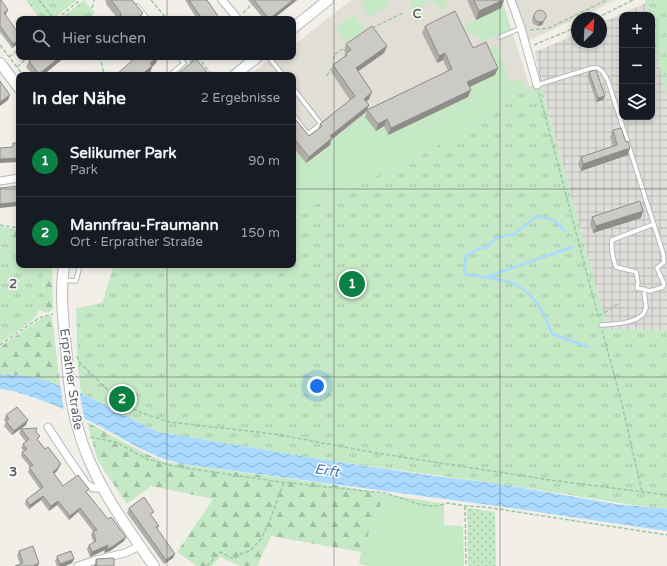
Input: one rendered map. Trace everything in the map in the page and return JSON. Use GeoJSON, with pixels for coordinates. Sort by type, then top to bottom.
{"type":"FeatureCollection","features":[{"type":"Feature","properties":{"kind":"main road"},"geometry":{"type":"LineString","coordinates":[[296,26],[328,0]]}},
{"type":"Feature","properties":{"kind":"main road"},"geometry":{"type":"LineString","coordinates":[[239,72],[253,60]]}},
{"type":"Feature","properties":{"kind":"main road"},"geometry":{"type":"LineString","coordinates":[[0,64],[16,84]]}},
{"type":"Feature","properties":{"kind":"main road","name":"Erprather Straße"},"geometry":{"type":"LineString","coordinates":[[64,268],[62,280],[63,311],[69,381],[76,425],[101,488],[112,507],[154,566]]}},
{"type":"Feature","properties":{"kind":"street"},"geometry":{"type":"LineString","coordinates":[[222,0],[235,16]]}},
{"type":"Feature","properties":{"kind":"street"},"geometry":{"type":"LineString","coordinates":[[511,0],[521,28],[537,85]]}},
{"type":"Feature","properties":{"kind":"street"},"geometry":{"type":"LineString","coordinates":[[0,181],[16,178]]}},
{"type":"Feature","properties":{"kind":"street","name":"Erprather Straße"},"geometry":{"type":"LineString","coordinates":[[48,426],[87,484],[94,488],[101,488]]}},
{"type":"Feature","properties":{"kind":"street"},"geometry":{"type":"LineString","coordinates":[[78,566],[125,553],[140,546]]}},
{"type":"Feature","properties":{"kind":"lane"},"geometry":{"type":"LineString","coordinates":[[137,6],[145,16]]}},
{"type":"Feature","properties":{"kind":"lane"},"geometry":{"type":"LineString","coordinates":[[500,38],[521,28]]}},
{"type":"Feature","properties":{"kind":"lane"},"geometry":{"type":"LineString","coordinates":[[174,72],[184,63],[182,60]]}},
{"type":"Feature","properties":{"kind":"lane"},"geometry":{"type":"LineString","coordinates":[[271,60],[281,72]]}},
{"type":"Feature","properties":{"kind":"lane"},"geometry":{"type":"LineString","coordinates":[[537,85],[592,68],[598,68],[608,82],[654,224],[663,253],[664,262],[657,268],[664,284],[663,287],[650,291],[637,288],[638,282],[636,272],[616,267],[613,260],[612,240],[654,224]]}},
{"type":"Feature","properties":{"kind":"lane"},"geometry":{"type":"LineString","coordinates":[[296,93],[321,124],[308,134],[296,119]]}},
{"type":"Feature","properties":{"kind":"lane"},"geometry":{"type":"LineString","coordinates":[[62,280],[76,281],[79,268]]}},
{"type":"Feature","properties":{"kind":"lane"},"geometry":{"type":"LineString","coordinates":[[601,325],[636,320],[644,314],[646,308],[644,289]]}},
{"type":"Feature","properties":{"kind":"path"},"geometry":{"type":"LineString","coordinates":[[39,0],[52,16]]}},
{"type":"Feature","properties":{"kind":"path"},"geometry":{"type":"LineString","coordinates":[[59,16],[80,0]]}},
{"type":"Feature","properties":{"kind":"path"},"geometry":{"type":"LineString","coordinates":[[92,8],[94,0]]}},
{"type":"Feature","properties":{"kind":"path"},"geometry":{"type":"LineString","coordinates":[[151,0],[164,16]]}},
{"type":"Feature","properties":{"kind":"path"},"geometry":{"type":"LineString","coordinates":[[241,16],[257,0]]}},
{"type":"Feature","properties":{"kind":"path"},"geometry":{"type":"LineString","coordinates":[[521,28],[532,30],[549,28],[607,0]]}},
{"type":"Feature","properties":{"kind":"path"},"geometry":{"type":"LineString","coordinates":[[607,13],[633,0]]}},
{"type":"Feature","properties":{"kind":"path"},"geometry":{"type":"LineString","coordinates":[[368,31],[404,13]]}},
{"type":"Feature","properties":{"kind":"path"},"geometry":{"type":"LineString","coordinates":[[527,48],[571,30]]}},
{"type":"Feature","properties":{"kind":"path"},"geometry":{"type":"LineString","coordinates":[[328,76],[333,67],[334,55],[351,43]]}},
{"type":"Feature","properties":{"kind":"path"},"geometry":{"type":"LineString","coordinates":[[0,45],[21,72]]}},
{"type":"Feature","properties":{"kind":"path"},"geometry":{"type":"LineString","coordinates":[[9,57],[16,51]]}},
{"type":"Feature","properties":{"kind":"path"},"geometry":{"type":"LineString","coordinates":[[17,67],[25,60]]}},
{"type":"Feature","properties":{"kind":"path"},"geometry":{"type":"LineString","coordinates":[[100,60],[103,72]]}},
{"type":"Feature","properties":{"kind":"path"},"geometry":{"type":"LineString","coordinates":[[184,63],[194,60]]}},
{"type":"Feature","properties":{"kind":"path"},"geometry":{"type":"LineString","coordinates":[[200,60],[210,72]]}},
{"type":"Feature","properties":{"kind":"path"},"geometry":{"type":"LineString","coordinates":[[537,85],[624,411],[642,492]]}},
{"type":"Feature","properties":{"kind":"path"},"geometry":{"type":"LineString","coordinates":[[0,225],[16,228]]}},
{"type":"Feature","properties":{"kind":"path"},"geometry":{"type":"LineString","coordinates":[[599,316],[618,304]]}},
{"type":"Feature","properties":{"kind":"path"},"geometry":{"type":"LineString","coordinates":[[0,345],[39,318],[63,311]]}},
{"type":"Feature","properties":{"kind":"path"},"geometry":{"type":"LineString","coordinates":[[76,354],[79,362],[120,400],[142,413],[170,422],[275,434],[376,453],[550,480],[667,495]]}},
{"type":"Feature","properties":{"kind":"path"},"geometry":{"type":"LineString","coordinates":[[80,435],[116,442],[160,464],[284,482],[385,493],[422,505],[437,506],[448,503],[667,535]]}},
{"type":"Feature","properties":{"kind":"path"},"geometry":{"type":"LineString","coordinates":[[207,566],[220,552],[234,559],[242,553],[250,551],[261,539],[270,520],[284,482]]}},
{"type":"Feature","properties":{"kind":"path"},"geometry":{"type":"LineString","coordinates":[[465,506],[466,566]]}},
{"type":"Feature","properties":{"kind":"shaded area"},"geometry":{"type":"Polygon","coordinates":[[[351,0],[502,0],[530,87],[426,153],[296,214],[296,72],[254,72],[269,60],[296,60],[296,44],[351,0]]]}},
{"type":"Feature","properties":{"kind":"shaded area"},"geometry":{"type":"Polygon","coordinates":[[[513,0],[616,0],[590,12],[571,12],[571,21],[528,41],[513,0]]]}},
{"type":"Feature","properties":{"kind":"shaded area"},"geometry":{"type":"Polygon","coordinates":[[[646,3],[648,12],[626,12],[646,3]]]}},
{"type":"Feature","properties":{"kind":"shaded area"},"geometry":{"type":"Polygon","coordinates":[[[619,15],[619,120],[655,120],[655,45],[667,99],[667,330],[608,329],[541,84],[535,52],[571,37],[571,48],[607,48],[607,20],[619,15]]]}},
{"type":"Feature","properties":{"kind":"green space"},"geometry":{"type":"Polygon","coordinates":[[[26,0],[77,0],[57,16],[38,16],[26,0]]]}},
{"type":"Feature","properties":{"kind":"green space"},"geometry":{"type":"Polygon","coordinates":[[[84,0],[95,13],[92,16],[64,16],[84,0]]]}},
{"type":"Feature","properties":{"kind":"green space"},"geometry":{"type":"Polygon","coordinates":[[[365,0],[386,0],[389,4],[370,17],[360,3],[365,0]]]}},
{"type":"Feature","properties":{"kind":"green space"},"geometry":{"type":"Polygon","coordinates":[[[411,0],[445,0],[448,7],[441,10],[435,2],[426,1],[421,9],[424,18],[416,23],[410,11],[411,0]]]}},
{"type":"Feature","properties":{"kind":"green space"},"geometry":{"type":"Polygon","coordinates":[[[502,0],[511,29],[484,42],[467,30],[465,27],[467,24],[500,8],[502,0]]]}},
{"type":"Feature","properties":{"kind":"green space"},"geometry":{"type":"Polygon","coordinates":[[[645,0],[667,0],[667,99],[655,45],[655,12],[647,12],[645,0]]]}},
{"type":"Feature","properties":{"kind":"green space"},"geometry":{"type":"Polygon","coordinates":[[[354,15],[364,30],[346,43],[336,28],[354,15]]]}},
{"type":"Feature","properties":{"kind":"green space"},"geometry":{"type":"Polygon","coordinates":[[[496,44],[510,83],[522,78],[525,89],[426,153],[296,214],[296,154],[298,152],[307,163],[328,143],[363,115],[375,130],[384,126],[389,135],[431,111],[433,114],[468,97],[464,88],[484,49],[496,44]]]}},
{"type":"Feature","properties":{"kind":"green space"},"geometry":{"type":"Polygon","coordinates":[[[540,82],[608,329],[667,330],[667,509],[332,461],[158,432],[81,393],[78,368],[76,308],[102,303],[113,268],[296,268],[296,214],[426,153],[525,89],[540,82]]]}},
{"type":"Feature","properties":{"kind":"green space"},"geometry":{"type":"Polygon","coordinates":[[[0,226],[16,229],[16,244],[0,239],[0,226]]]}},
{"type":"Feature","properties":{"kind":"green space"},"geometry":{"type":"Polygon","coordinates":[[[0,239],[16,244],[16,268],[39,268],[43,274],[44,298],[38,313],[32,321],[0,343],[0,239]]]}},
{"type":"Feature","properties":{"kind":"green space"},"geometry":{"type":"Polygon","coordinates":[[[39,268],[52,268],[53,308],[50,312],[44,312],[39,309],[44,292],[39,268]]]}},
{"type":"Feature","properties":{"kind":"green space"},"geometry":{"type":"Polygon","coordinates":[[[51,316],[60,386],[45,381],[15,375],[0,374],[0,347],[42,318],[51,316]]]}},
{"type":"Feature","properties":{"kind":"green space"},"geometry":{"type":"Polygon","coordinates":[[[87,422],[144,453],[165,462],[334,485],[385,494],[361,552],[271,536],[257,566],[240,566],[220,557],[212,566],[197,566],[177,552],[213,499],[151,486],[127,504],[98,461],[87,422]]]}},
{"type":"Feature","properties":{"kind":"green space"},"geometry":{"type":"Polygon","coordinates":[[[385,494],[444,504],[444,525],[463,526],[464,566],[368,566],[359,564],[361,552],[385,494]]]}},
{"type":"Feature","properties":{"kind":"green space"},"geometry":{"type":"Polygon","coordinates":[[[467,508],[495,512],[496,566],[468,566],[467,508]]]}},
{"type":"Feature","properties":{"kind":"water","name":"Erft"},"geometry":{"type":"Polygon","coordinates":[[[0,374],[41,379],[81,393],[158,432],[332,461],[493,483],[615,504],[667,509],[667,531],[497,506],[182,464],[152,454],[64,409],[24,394],[0,389],[0,374]]]}},
{"type":"Feature","properties":{"kind":"pier"},"geometry":{"type":"Polygon","coordinates":[[[60,383],[79,391],[85,421],[64,411],[60,383]]]}},
{"type":"Feature","properties":{"kind":"building"},"geometry":{"type":"Polygon","coordinates":[[[1,0],[8,10],[4,13],[16,30],[16,42],[13,44],[0,26],[1,0]]]}},
{"type":"Feature","properties":{"kind":"building"},"geometry":{"type":"Polygon","coordinates":[[[111,0],[132,0],[143,13],[140,15],[141,16],[122,16],[111,0]]]}},
{"type":"Feature","properties":{"kind":"building"},"geometry":{"type":"Polygon","coordinates":[[[189,0],[207,0],[218,16],[200,16],[189,0]]]}},
{"type":"Feature","properties":{"kind":"building"},"geometry":{"type":"Polygon","coordinates":[[[254,0],[293,0],[273,16],[267,16],[254,0]]]}},
{"type":"Feature","properties":{"kind":"building"},"geometry":{"type":"Polygon","coordinates":[[[474,0],[503,0],[479,11],[474,0]]]}},
{"type":"Feature","properties":{"kind":"building"},"geometry":{"type":"Polygon","coordinates":[[[540,10],[544,12],[546,16],[544,20],[540,22],[536,20],[534,16],[536,12],[540,10]]]}},
{"type":"Feature","properties":{"kind":"building"},"geometry":{"type":"Polygon","coordinates":[[[455,11],[473,48],[486,42],[498,68],[467,82],[471,90],[391,128],[387,119],[378,124],[367,110],[452,69],[445,53],[439,56],[425,26],[455,11]]]}},
{"type":"Feature","properties":{"kind":"building"},"geometry":{"type":"Polygon","coordinates":[[[372,26],[387,46],[356,68],[372,92],[364,99],[369,105],[330,136],[332,138],[309,157],[296,141],[296,120],[309,136],[322,126],[320,124],[355,96],[333,65],[347,55],[345,54],[351,50],[346,44],[372,26]]]}},
{"type":"Feature","properties":{"kind":"building"},"geometry":{"type":"Polygon","coordinates":[[[56,60],[41,72],[37,72],[29,61],[56,60]]]}},
{"type":"Feature","properties":{"kind":"building"},"geometry":{"type":"Polygon","coordinates":[[[133,60],[154,60],[150,63],[152,66],[145,72],[119,72],[133,60]]]}},
{"type":"Feature","properties":{"kind":"building"},"geometry":{"type":"Polygon","coordinates":[[[195,60],[197,60],[207,72],[180,72],[195,60]]]}},
{"type":"Feature","properties":{"kind":"building"},"geometry":{"type":"Polygon","coordinates":[[[596,70],[605,96],[598,98],[589,72],[596,70]]]}},
{"type":"Feature","properties":{"kind":"building"},"geometry":{"type":"Polygon","coordinates":[[[0,81],[10,95],[0,102],[0,81]]]}},
{"type":"Feature","properties":{"kind":"building"},"geometry":{"type":"Polygon","coordinates":[[[621,128],[630,148],[583,164],[581,157],[617,145],[613,130],[621,128]]]}},
{"type":"Feature","properties":{"kind":"building"},"geometry":{"type":"Polygon","coordinates":[[[13,143],[16,143],[16,158],[0,159],[0,148],[13,147],[13,143]]]}},
{"type":"Feature","properties":{"kind":"building"},"geometry":{"type":"Polygon","coordinates":[[[16,186],[16,202],[0,204],[0,188],[16,186]]]}},
{"type":"Feature","properties":{"kind":"building"},"geometry":{"type":"Polygon","coordinates":[[[640,201],[643,211],[596,226],[592,217],[640,201]]]}},
{"type":"Feature","properties":{"kind":"building"},"geometry":{"type":"Polygon","coordinates":[[[17,407],[28,420],[14,431],[6,421],[9,419],[6,415],[17,407]]]}},
{"type":"Feature","properties":{"kind":"building"},"geometry":{"type":"Polygon","coordinates":[[[37,428],[36,432],[40,436],[37,439],[45,449],[48,447],[61,464],[53,472],[63,486],[78,475],[89,489],[86,492],[108,519],[111,517],[126,537],[112,547],[106,549],[108,545],[92,552],[89,545],[96,541],[93,531],[97,530],[80,508],[70,516],[58,501],[51,506],[43,496],[30,505],[26,500],[43,487],[29,467],[33,465],[22,452],[27,449],[23,444],[29,439],[21,429],[37,428]]]}},
{"type":"Feature","properties":{"kind":"building"},"geometry":{"type":"Polygon","coordinates":[[[144,497],[154,512],[150,514],[159,526],[156,527],[175,554],[166,560],[129,508],[144,497]]]}},
{"type":"Feature","properties":{"kind":"building"},"geometry":{"type":"Polygon","coordinates":[[[33,546],[39,563],[33,566],[15,566],[23,563],[19,551],[33,546]]]}},
{"type":"Feature","properties":{"kind":"building"},"geometry":{"type":"Polygon","coordinates":[[[71,551],[74,559],[60,564],[57,556],[71,551]]]}},
{"type":"Feature","properties":{"kind":"building"},"geometry":{"type":"Polygon","coordinates":[[[114,558],[114,566],[94,566],[97,565],[96,559],[114,558]]]}},
{"type":"Feature","properties":{"kind":"waterway"},"geometry":{"type":"LineString","coordinates":[[565,231],[554,220],[537,216],[514,234],[496,238],[487,247],[478,249],[466,256],[464,274],[486,277],[572,247]]}},
{"type":"Feature","properties":{"kind":"waterway"},"geometry":{"type":"LineString","coordinates":[[487,277],[509,282],[522,288],[538,305],[552,334],[589,347]]}},
{"type":"Feature","properties":{"kind":"place","name":"Selikumer Park"},"geometry":{"type":"Point","coordinates":[352,284]}},
{"type":"Feature","properties":{"kind":"place","name":"Mannfrau-Fraumann"},"geometry":{"type":"Point","coordinates":[122,399]}}]}
